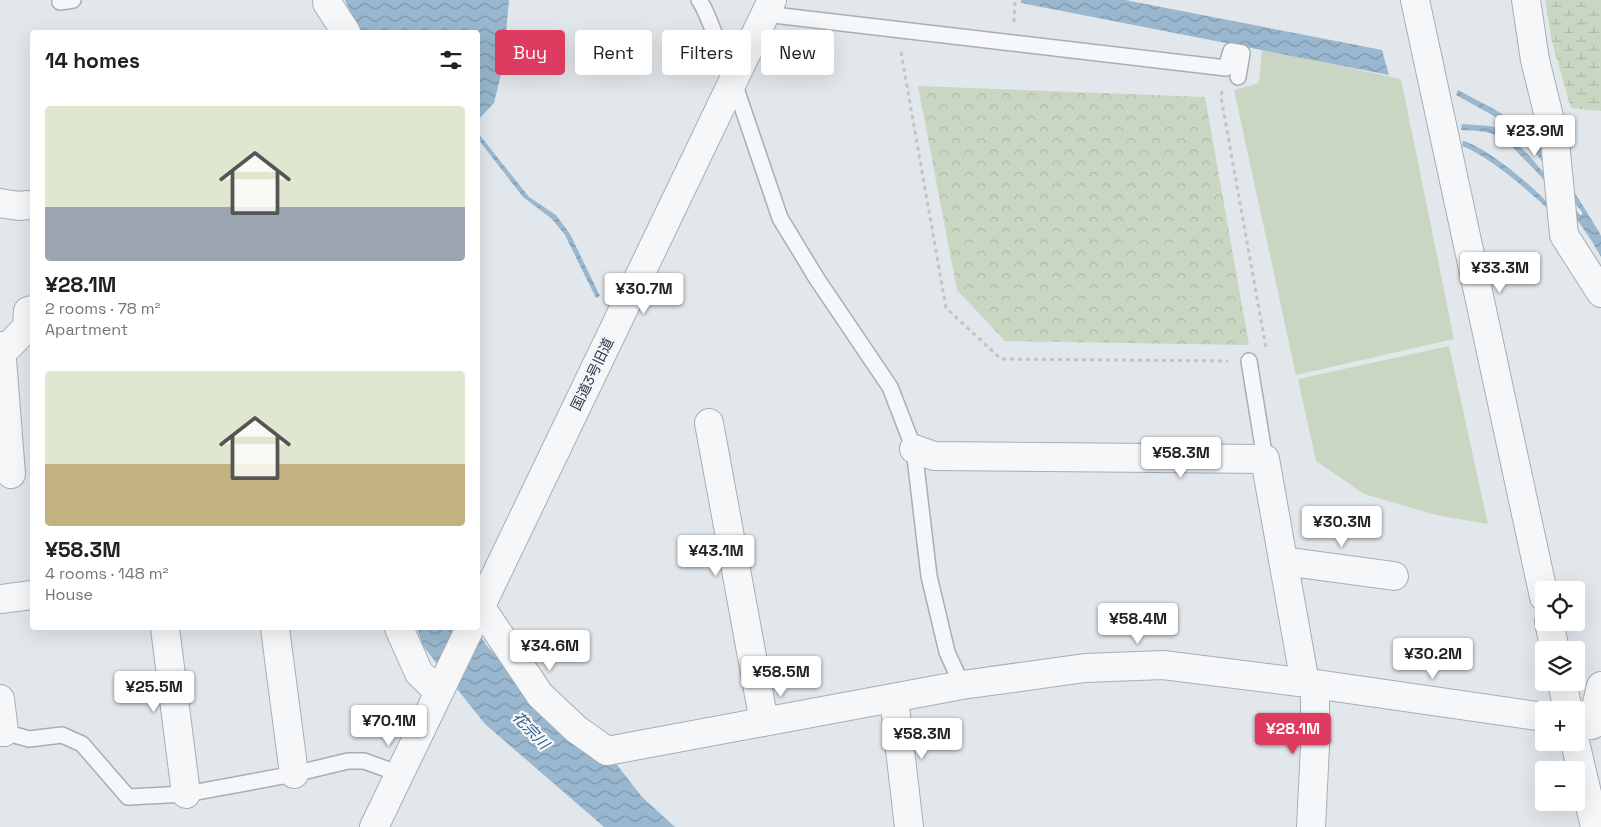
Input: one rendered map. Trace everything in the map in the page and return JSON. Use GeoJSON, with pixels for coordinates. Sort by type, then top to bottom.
{"type":"FeatureCollection","features":[{"type":"Feature","properties":{"kind":"street"},"geometry":{"type":"LineString","coordinates":[[1415,0],[1541,581]]}},
{"type":"Feature","properties":{"kind":"street"},"geometry":{"type":"LineString","coordinates":[[1526,0],[1535,60],[1555,141],[1564,235],[1601,293]]}},
{"type":"Feature","properties":{"kind":"street"},"geometry":{"type":"LineString","coordinates":[[321,1],[344,30]]}},
{"type":"Feature","properties":{"kind":"street","name":"国道3号旧道"},"geometry":{"type":"LineString","coordinates":[[751,44],[769,7]]}},
{"type":"Feature","properties":{"kind":"street","name":"国道3号旧道"},"geometry":{"type":"LineString","coordinates":[[480,607],[736,75]]}},
{"type":"Feature","properties":{"kind":"street"},"geometry":{"type":"LineString","coordinates":[[0,203],[19,206],[28,205]]}},
{"type":"Feature","properties":{"kind":"street"},"geometry":{"type":"LineString","coordinates":[[14,474],[1,346],[9,346],[27,327],[28,311],[30,310]]}},
{"type":"Feature","properties":{"kind":"street"},"geometry":{"type":"LineString","coordinates":[[709,423],[764,722]]}},
{"type":"Feature","properties":{"kind":"street"},"geometry":{"type":"LineString","coordinates":[[914,449],[934,456],[1265,459],[1283,561],[1310,683],[1315,746],[1311,827]]}},
{"type":"Feature","properties":{"kind":"street"},"geometry":{"type":"LineString","coordinates":[[1283,561],[1394,576]]}},
{"type":"Feature","properties":{"kind":"street"},"geometry":{"type":"LineString","coordinates":[[0,599],[30,595]]}},
{"type":"Feature","properties":{"kind":"street"},"geometry":{"type":"LineString","coordinates":[[480,620],[540,695],[576,729],[607,752],[962,685],[1085,668],[1164,665],[1310,683],[1535,716]]}},
{"type":"Feature","properties":{"kind":"street"},"geometry":{"type":"LineString","coordinates":[[165,630],[186,794]]}},
{"type":"Feature","properties":{"kind":"street"},"geometry":{"type":"LineString","coordinates":[[275,630],[294,774]]}},
{"type":"Feature","properties":{"kind":"street"},"geometry":{"type":"LineString","coordinates":[[400,630],[419,673],[441,689]]}},
{"type":"Feature","properties":{"kind":"street","name":"国道3号旧道"},"geometry":{"type":"LineString","coordinates":[[374,827],[469,630]]}},
{"type":"Feature","properties":{"kind":"street"},"geometry":{"type":"LineString","coordinates":[[1595,827],[1586,729],[1601,686]]}},
{"type":"Feature","properties":{"kind":"street"},"geometry":{"type":"LineString","coordinates":[[894,698],[909,827]]}},
{"type":"Feature","properties":{"kind":"street"},"geometry":{"type":"LineString","coordinates":[[0,699],[2,732]]}},
{"type":"Feature","properties":{"kind":"lane"},"geometry":{"type":"LineString","coordinates":[[699,0],[707,11],[714,30]]}},
{"type":"Feature","properties":{"kind":"lane"},"geometry":{"type":"LineString","coordinates":[[769,7],[897,28],[1232,73]]}},
{"type":"Feature","properties":{"kind":"lane"},"geometry":{"type":"LineString","coordinates":[[738,75],[780,218],[822,286],[890,387],[914,449],[929,576],[947,652],[962,685]]}},
{"type":"Feature","properties":{"kind":"lane"},"geometry":{"type":"LineString","coordinates":[[1249,361],[1265,459]]}},
{"type":"Feature","properties":{"kind":"lane"},"geometry":{"type":"LineString","coordinates":[[2,732],[29,739],[62,735],[82,744],[128,797],[186,794],[294,774],[348,760],[364,761],[400,774]]}},
{"type":"Feature","properties":{"kind":"path"},"geometry":{"type":"LineString","coordinates":[[897,28],[946,308],[1001,359],[1268,361],[1220,97],[1232,73]]}},
{"type":"Feature","properties":{"kind":"green space"},"geometry":{"type":"Polygon","coordinates":[[[1545,0],[1601,0],[1601,111],[1571,108],[1552,42],[1545,0]]]}},
{"type":"Feature","properties":{"kind":"green space"},"geometry":{"type":"Polygon","coordinates":[[[1262,49],[1401,79],[1454,339],[1296,375],[1234,90],[1259,83],[1262,49]]]}},
{"type":"Feature","properties":{"kind":"green space"},"geometry":{"type":"Polygon","coordinates":[[[918,86],[1205,97],[1249,345],[1005,341],[957,290],[918,86]]]}},
{"type":"Feature","properties":{"kind":"green space"},"geometry":{"type":"Polygon","coordinates":[[[1449,346],[1488,524],[1436,515],[1364,494],[1316,461],[1298,379],[1449,346]]]}},
{"type":"Feature","properties":{"kind":"water"},"geometry":{"type":"Polygon","coordinates":[[[345,0],[509,0],[506,30],[495,30],[495,75],[501,75],[494,103],[480,118],[480,30],[358,30],[345,0]]]}},
{"type":"Feature","properties":{"kind":"water"},"geometry":{"type":"Polygon","coordinates":[[[1021,0],[1125,0],[1382,50],[1389,75],[1021,3],[1021,0]]]}},
{"type":"Feature","properties":{"kind":"water"},"geometry":{"type":"Polygon","coordinates":[[[1458,90],[1502,114],[1517,125],[1545,153],[1579,200],[1599,232],[1601,236],[1601,257],[1565,204],[1507,142],[1497,135],[1487,132],[1461,130],[1462,124],[1490,126],[1499,129],[1526,152],[1582,215],[1582,212],[1530,146],[1501,120],[1456,95],[1458,90]]]}},
{"type":"Feature","properties":{"kind":"water"},"geometry":{"type":"Polygon","coordinates":[[[480,136],[529,197],[556,215],[570,234],[600,296],[596,298],[565,235],[552,219],[523,197],[480,142],[480,136]]]}},
{"type":"Feature","properties":{"kind":"water"},"geometry":{"type":"Polygon","coordinates":[[[1463,141],[1484,151],[1509,168],[1550,205],[1549,210],[1519,183],[1496,166],[1462,146],[1463,141]]]}},
{"type":"Feature","properties":{"kind":"water","name":"花宗川"},"geometry":{"type":"Polygon","coordinates":[[[418,630],[477,630],[486,645],[534,696],[614,761],[642,797],[675,827],[604,827],[485,724],[423,646],[418,630]]]}}]}
